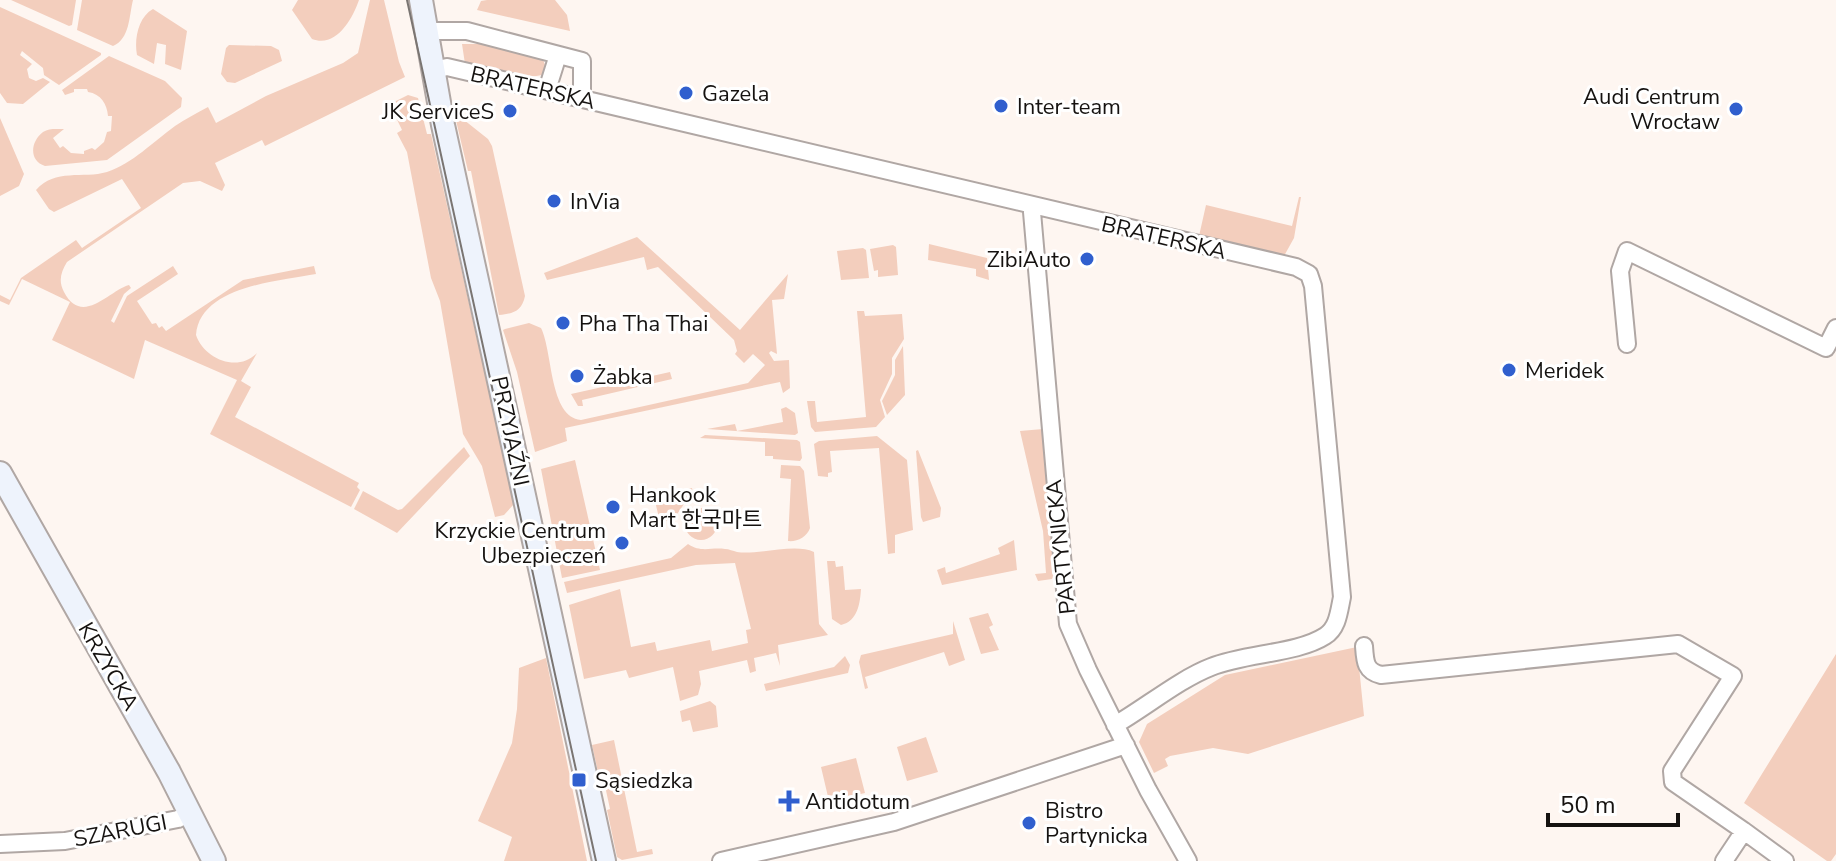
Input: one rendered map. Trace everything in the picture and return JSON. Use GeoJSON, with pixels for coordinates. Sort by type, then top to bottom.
{"type":"FeatureCollection","features":[{"type":"Feature","properties":{"kind":"street","name":"PRZYJAŹNI"},"geometry":{"type":"LineString","coordinates":[[421,0],[443,125],[604,861]]}},
{"type":"Feature","properties":{"kind":"street","name":"BRATERSKA"},"geometry":{"type":"LineString","coordinates":[[428,31],[467,31],[582,61],[582,98]]}},
{"type":"Feature","properties":{"kind":"street"},"geometry":{"type":"LineString","coordinates":[[547,90],[558,55]]}},
{"type":"Feature","properties":{"kind":"street","name":"BRATERSKA"},"geometry":{"type":"LineString","coordinates":[[434,70],[447,67],[582,98],[1296,267],[1309,274],[1313,286],[1342,597],[1336,622],[1326,636],[1306,644],[1234,659],[1208,668],[1115,725]]}},
{"type":"Feature","properties":{"kind":"street","name":"PARTYNICKA"},"geometry":{"type":"LineString","coordinates":[[1033,206],[1047,407],[1068,624],[1115,725],[1188,861]]}},
{"type":"Feature","properties":{"kind":"street"},"geometry":{"type":"LineString","coordinates":[[1627,344],[1620,271],[1627,251],[1826,348],[1836,328]]}},
{"type":"Feature","properties":{"kind":"street","name":"KRZYCKA"},"geometry":{"type":"LineString","coordinates":[[0,473],[214,861]]}},
{"type":"Feature","properties":{"kind":"street"},"geometry":{"type":"LineString","coordinates":[[1364,646],[1366,665],[1372,673],[1381,675],[1678,644],[1733,676],[1672,771],[1673,782],[1785,861]]}},
{"type":"Feature","properties":{"kind":"street"},"geometry":{"type":"LineString","coordinates":[[721,861],[894,822],[1126,745]]}},
{"type":"Feature","properties":{"kind":"street","name":"SZARUGI"},"geometry":{"type":"LineString","coordinates":[[0,844],[65,841],[178,819],[190,813]]}},
{"type":"Feature","properties":{"kind":"street"},"geometry":{"type":"LineString","coordinates":[[1724,861],[1744,831]]}},
{"type":"Feature","properties":{"kind":"shaded area"},"geometry":{"type":"Polygon","coordinates":[[[11,0],[76,0],[72,25],[69,26],[11,0]]]}},
{"type":"Feature","properties":{"kind":"shaded area"},"geometry":{"type":"Polygon","coordinates":[[[82,0],[133,0],[128,26],[119,43],[113,46],[77,30],[82,0]]]}},
{"type":"Feature","properties":{"kind":"shaded area"},"geometry":{"type":"Polygon","coordinates":[[[298,0],[359,0],[342,30],[336,36],[321,41],[312,39],[292,10],[298,0]]]}},
{"type":"Feature","properties":{"kind":"shaded area"},"geometry":{"type":"Polygon","coordinates":[[[370,0],[384,0],[405,77],[265,146],[262,140],[215,163],[225,185],[222,191],[200,181],[183,183],[67,262],[61,280],[64,292],[71,302],[79,306],[96,304],[129,285],[131,288],[124,294],[111,321],[114,323],[127,296],[173,266],[178,274],[137,301],[152,324],[156,323],[159,328],[162,326],[166,331],[243,280],[314,266],[316,274],[263,283],[226,296],[211,306],[201,319],[196,335],[206,351],[222,360],[241,362],[257,353],[241,381],[251,387],[235,417],[359,483],[357,487],[360,490],[351,507],[210,434],[237,380],[145,340],[134,379],[52,340],[70,302],[22,279],[9,305],[0,301],[0,295],[10,300],[21,278],[76,240],[82,248],[141,208],[122,179],[54,212],[36,190],[44,183],[60,176],[107,172],[134,158],[179,123],[208,107],[216,123],[266,96],[343,63],[358,53],[370,0]]]}},
{"type":"Feature","properties":{"kind":"shaded area"},"geometry":{"type":"Polygon","coordinates":[[[555,0],[567,15],[570,31],[477,10],[481,1],[555,0]]]}},
{"type":"Feature","properties":{"kind":"shaded area"},"geometry":{"type":"Polygon","coordinates":[[[0,7],[101,55],[59,85],[44,75],[43,68],[22,51],[20,55],[32,64],[27,69],[29,78],[36,81],[43,78],[50,82],[23,104],[7,103],[0,93],[0,7]]]}},
{"type":"Feature","properties":{"kind":"shaded area"},"geometry":{"type":"Polygon","coordinates":[[[153,9],[187,31],[181,70],[165,64],[166,45],[157,43],[154,64],[137,55],[138,29],[153,9]]]}},
{"type":"Feature","properties":{"kind":"shaded area"},"geometry":{"type":"Polygon","coordinates":[[[462,44],[491,44],[542,57],[545,65],[542,75],[525,78],[465,64],[462,44]]]}},
{"type":"Feature","properties":{"kind":"shaded area"},"geometry":{"type":"Polygon","coordinates":[[[229,45],[271,46],[279,50],[282,61],[235,83],[227,82],[221,74],[229,45]]]}},
{"type":"Feature","properties":{"kind":"shaded area"},"geometry":{"type":"Polygon","coordinates":[[[109,56],[165,81],[182,98],[181,107],[107,160],[40,164],[34,156],[34,146],[39,136],[48,130],[64,129],[53,138],[60,148],[63,146],[71,153],[84,154],[84,151],[95,150],[104,142],[107,132],[111,131],[112,116],[108,116],[102,100],[87,89],[74,89],[74,92],[65,95],[62,90],[109,56]]]}},
{"type":"Feature","properties":{"kind":"shaded area"},"geometry":{"type":"Polygon","coordinates":[[[408,95],[418,98],[427,134],[431,134],[514,504],[504,515],[495,517],[482,466],[463,434],[440,301],[431,278],[407,152],[397,133],[402,130],[391,107],[392,103],[408,95]]]}},
{"type":"Feature","properties":{"kind":"shaded area"},"geometry":{"type":"Polygon","coordinates":[[[454,112],[488,139],[492,146],[525,296],[519,308],[509,314],[499,315],[471,171],[468,171],[454,112]]]}},
{"type":"Feature","properties":{"kind":"shaded area"},"geometry":{"type":"Polygon","coordinates":[[[0,118],[24,174],[19,186],[0,196],[0,118]]]}},
{"type":"Feature","properties":{"kind":"shaded area"},"geometry":{"type":"Polygon","coordinates":[[[1299,197],[1294,238],[1284,256],[1199,236],[1206,205],[1292,226],[1299,197]]]}},
{"type":"Feature","properties":{"kind":"shaded area"},"geometry":{"type":"Polygon","coordinates":[[[637,237],[740,330],[788,274],[784,299],[772,300],[777,354],[769,353],[774,361],[789,360],[790,388],[783,393],[780,382],[565,428],[567,441],[535,452],[505,329],[529,323],[541,328],[557,396],[571,416],[581,420],[748,383],[765,365],[753,354],[744,363],[735,354],[734,340],[658,267],[647,270],[644,257],[547,280],[544,273],[637,237]]]}},
{"type":"Feature","properties":{"kind":"shaded area"},"geometry":{"type":"Polygon","coordinates":[[[929,244],[987,258],[989,280],[976,276],[976,269],[928,260],[929,244]]]}},
{"type":"Feature","properties":{"kind":"shaded area"},"geometry":{"type":"Polygon","coordinates":[[[896,247],[898,275],[878,277],[870,249],[896,247]]]}},
{"type":"Feature","properties":{"kind":"shaded area"},"geometry":{"type":"Polygon","coordinates":[[[866,250],[869,278],[841,280],[837,251],[866,250]]]}},
{"type":"Feature","properties":{"kind":"shaded area"},"geometry":{"type":"Polygon","coordinates":[[[857,311],[864,311],[865,316],[902,314],[904,339],[892,358],[892,374],[880,400],[885,417],[876,427],[815,432],[811,427],[807,401],[815,401],[817,422],[866,417],[857,311]]]}},
{"type":"Feature","properties":{"kind":"shaded area"},"geometry":{"type":"Polygon","coordinates":[[[903,346],[905,395],[887,415],[882,401],[895,375],[895,360],[903,346]]]}},
{"type":"Feature","properties":{"kind":"shaded area"},"geometry":{"type":"Polygon","coordinates":[[[670,372],[672,379],[582,400],[583,406],[578,406],[571,394],[670,372]]]}},
{"type":"Feature","properties":{"kind":"shaded area"},"geometry":{"type":"Polygon","coordinates":[[[786,407],[795,413],[798,433],[795,435],[707,429],[735,424],[737,431],[783,422],[781,409],[786,407]]]}},
{"type":"Feature","properties":{"kind":"shaded area"},"geometry":{"type":"Polygon","coordinates":[[[1043,429],[1056,571],[1052,579],[1038,581],[1035,574],[1046,573],[1043,531],[1020,431],[1043,429]]]}},
{"type":"Feature","properties":{"kind":"shaded area"},"geometry":{"type":"Polygon","coordinates":[[[705,435],[797,440],[802,458],[800,461],[773,459],[773,456],[765,456],[765,442],[700,438],[705,435]]]}},
{"type":"Feature","properties":{"kind":"shaded area"},"geometry":{"type":"Polygon","coordinates":[[[877,436],[907,460],[913,530],[895,535],[895,553],[888,554],[879,448],[830,451],[832,472],[828,473],[828,477],[818,476],[814,444],[877,436]]]}},
{"type":"Feature","properties":{"kind":"shaded area"},"geometry":{"type":"Polygon","coordinates":[[[464,447],[470,456],[397,533],[354,509],[363,491],[398,510],[402,509],[464,447]]]}},
{"type":"Feature","properties":{"kind":"shaded area"},"geometry":{"type":"Polygon","coordinates":[[[916,451],[941,508],[940,517],[923,522],[916,451]]]}},
{"type":"Feature","properties":{"kind":"shaded area"},"geometry":{"type":"Polygon","coordinates":[[[575,460],[600,570],[562,578],[541,469],[575,460]]]}},
{"type":"Feature","properties":{"kind":"shaded area"},"geometry":{"type":"Polygon","coordinates":[[[781,465],[800,466],[804,471],[810,528],[795,541],[788,541],[791,479],[780,478],[781,465]]]}},
{"type":"Feature","properties":{"kind":"shaded area"},"geometry":{"type":"Polygon","coordinates":[[[692,488],[694,500],[684,504],[673,520],[660,522],[654,497],[692,488]]]}},
{"type":"Feature","properties":{"kind":"shaded area"},"geometry":{"type":"Polygon","coordinates":[[[701,508],[713,512],[717,524],[713,536],[701,540],[689,536],[685,524],[689,512],[701,508]]]}},
{"type":"Feature","properties":{"kind":"shaded area"},"geometry":{"type":"Polygon","coordinates":[[[1014,540],[1017,570],[942,585],[937,570],[945,567],[946,573],[1000,554],[998,548],[1014,540]]]}},
{"type":"Feature","properties":{"kind":"shaded area"},"geometry":{"type":"Polygon","coordinates":[[[688,544],[697,548],[737,552],[797,549],[814,552],[819,624],[828,635],[778,645],[780,666],[776,653],[754,658],[756,671],[750,673],[747,660],[699,671],[701,684],[698,695],[680,701],[673,667],[629,678],[626,670],[584,679],[569,605],[620,589],[631,647],[655,642],[657,651],[710,640],[712,651],[748,643],[746,630],[751,629],[735,563],[696,565],[567,593],[564,582],[671,558],[688,544]]]}},
{"type":"Feature","properties":{"kind":"shaded area"},"geometry":{"type":"Polygon","coordinates":[[[827,561],[835,561],[836,567],[843,566],[845,590],[861,589],[855,616],[841,625],[832,619],[827,561]]]}},
{"type":"Feature","properties":{"kind":"shaded area"},"geometry":{"type":"Polygon","coordinates":[[[988,613],[993,625],[989,627],[999,650],[981,654],[969,618],[988,613]]]}},
{"type":"Feature","properties":{"kind":"shaded area"},"geometry":{"type":"Polygon","coordinates":[[[953,621],[965,660],[949,666],[944,652],[865,677],[868,688],[865,689],[859,662],[861,655],[953,634],[953,621]]]}},
{"type":"Feature","properties":{"kind":"shaded area"},"geometry":{"type":"Polygon","coordinates":[[[1357,647],[1364,716],[1248,754],[1213,748],[1170,756],[1165,759],[1168,766],[1154,773],[1139,742],[1147,724],[1225,675],[1357,647]]]}},
{"type":"Feature","properties":{"kind":"shaded area"},"geometry":{"type":"Polygon","coordinates":[[[1836,654],[1836,854],[1831,861],[1827,861],[1744,803],[1836,654]]]}},
{"type":"Feature","properties":{"kind":"shaded area"},"geometry":{"type":"Polygon","coordinates":[[[845,656],[850,665],[848,673],[766,691],[764,684],[834,667],[845,656]]]}},
{"type":"Feature","properties":{"kind":"shaded area"},"geometry":{"type":"Polygon","coordinates":[[[546,658],[587,861],[504,861],[512,837],[478,821],[512,743],[519,668],[546,658]]]}},
{"type":"Feature","properties":{"kind":"shaded area"},"geometry":{"type":"Polygon","coordinates":[[[710,701],[716,706],[718,727],[693,732],[690,720],[682,722],[680,711],[710,701]]]}},
{"type":"Feature","properties":{"kind":"shaded area"},"geometry":{"type":"Polygon","coordinates":[[[926,737],[938,772],[907,781],[897,747],[926,737]]]}},
{"type":"Feature","properties":{"kind":"shaded area"},"geometry":{"type":"Polygon","coordinates":[[[614,740],[637,852],[652,849],[653,854],[622,860],[617,857],[602,772],[598,772],[592,745],[614,740]]]}},
{"type":"Feature","properties":{"kind":"shaded area"},"geometry":{"type":"Polygon","coordinates":[[[856,758],[865,793],[829,801],[821,767],[856,758]]]}},
{"type":"Feature","properties":{"kind":"tram line"},"geometry":{"type":"LineString","coordinates":[[407,0],[596,861]]}},
{"type":"Feature","properties":{"kind":"place","name":"Gazela"},"geometry":{"type":"Point","coordinates":[686,93]}},
{"type":"Feature","properties":{"kind":"place","name":"Inter-team"},"geometry":{"type":"Point","coordinates":[1001,106]}},
{"type":"Feature","properties":{"kind":"place","name":"Audi Centrum Wrocław"},"geometry":{"type":"Point","coordinates":[1736,109]}},
{"type":"Feature","properties":{"kind":"place","name":"JK ServiceS"},"geometry":{"type":"Point","coordinates":[510,111]}},
{"type":"Feature","properties":{"kind":"place","name":"InVia"},"geometry":{"type":"Point","coordinates":[554,201]}},
{"type":"Feature","properties":{"kind":"place","name":"ZibiAuto"},"geometry":{"type":"Point","coordinates":[1087,259]}},
{"type":"Feature","properties":{"kind":"place","name":"Pha Tha Thai"},"geometry":{"type":"Point","coordinates":[563,323]}},
{"type":"Feature","properties":{"kind":"place","name":"Meridek"},"geometry":{"type":"Point","coordinates":[1509,370]}},
{"type":"Feature","properties":{"kind":"place","name":"Żabka"},"geometry":{"type":"Point","coordinates":[577,376]}},
{"type":"Feature","properties":{"kind":"place","name":"Hankook Mart 한국마트"},"geometry":{"type":"Point","coordinates":[613,507]}},
{"type":"Feature","properties":{"kind":"place","name":"Krzyckie Centrum Ubezpieczeń"},"geometry":{"type":"Point","coordinates":[622,543]}},
{"type":"Feature","properties":{"kind":"place","name":"Sąsiedzka"},"geometry":{"type":"Point","coordinates":[579,780]}},
{"type":"Feature","properties":{"kind":"place","name":"Antidotum"},"geometry":{"type":"Point","coordinates":[789,801]}},
{"type":"Feature","properties":{"kind":"place","name":"Bistro Partynicka"},"geometry":{"type":"Point","coordinates":[1029,823]}}]}
